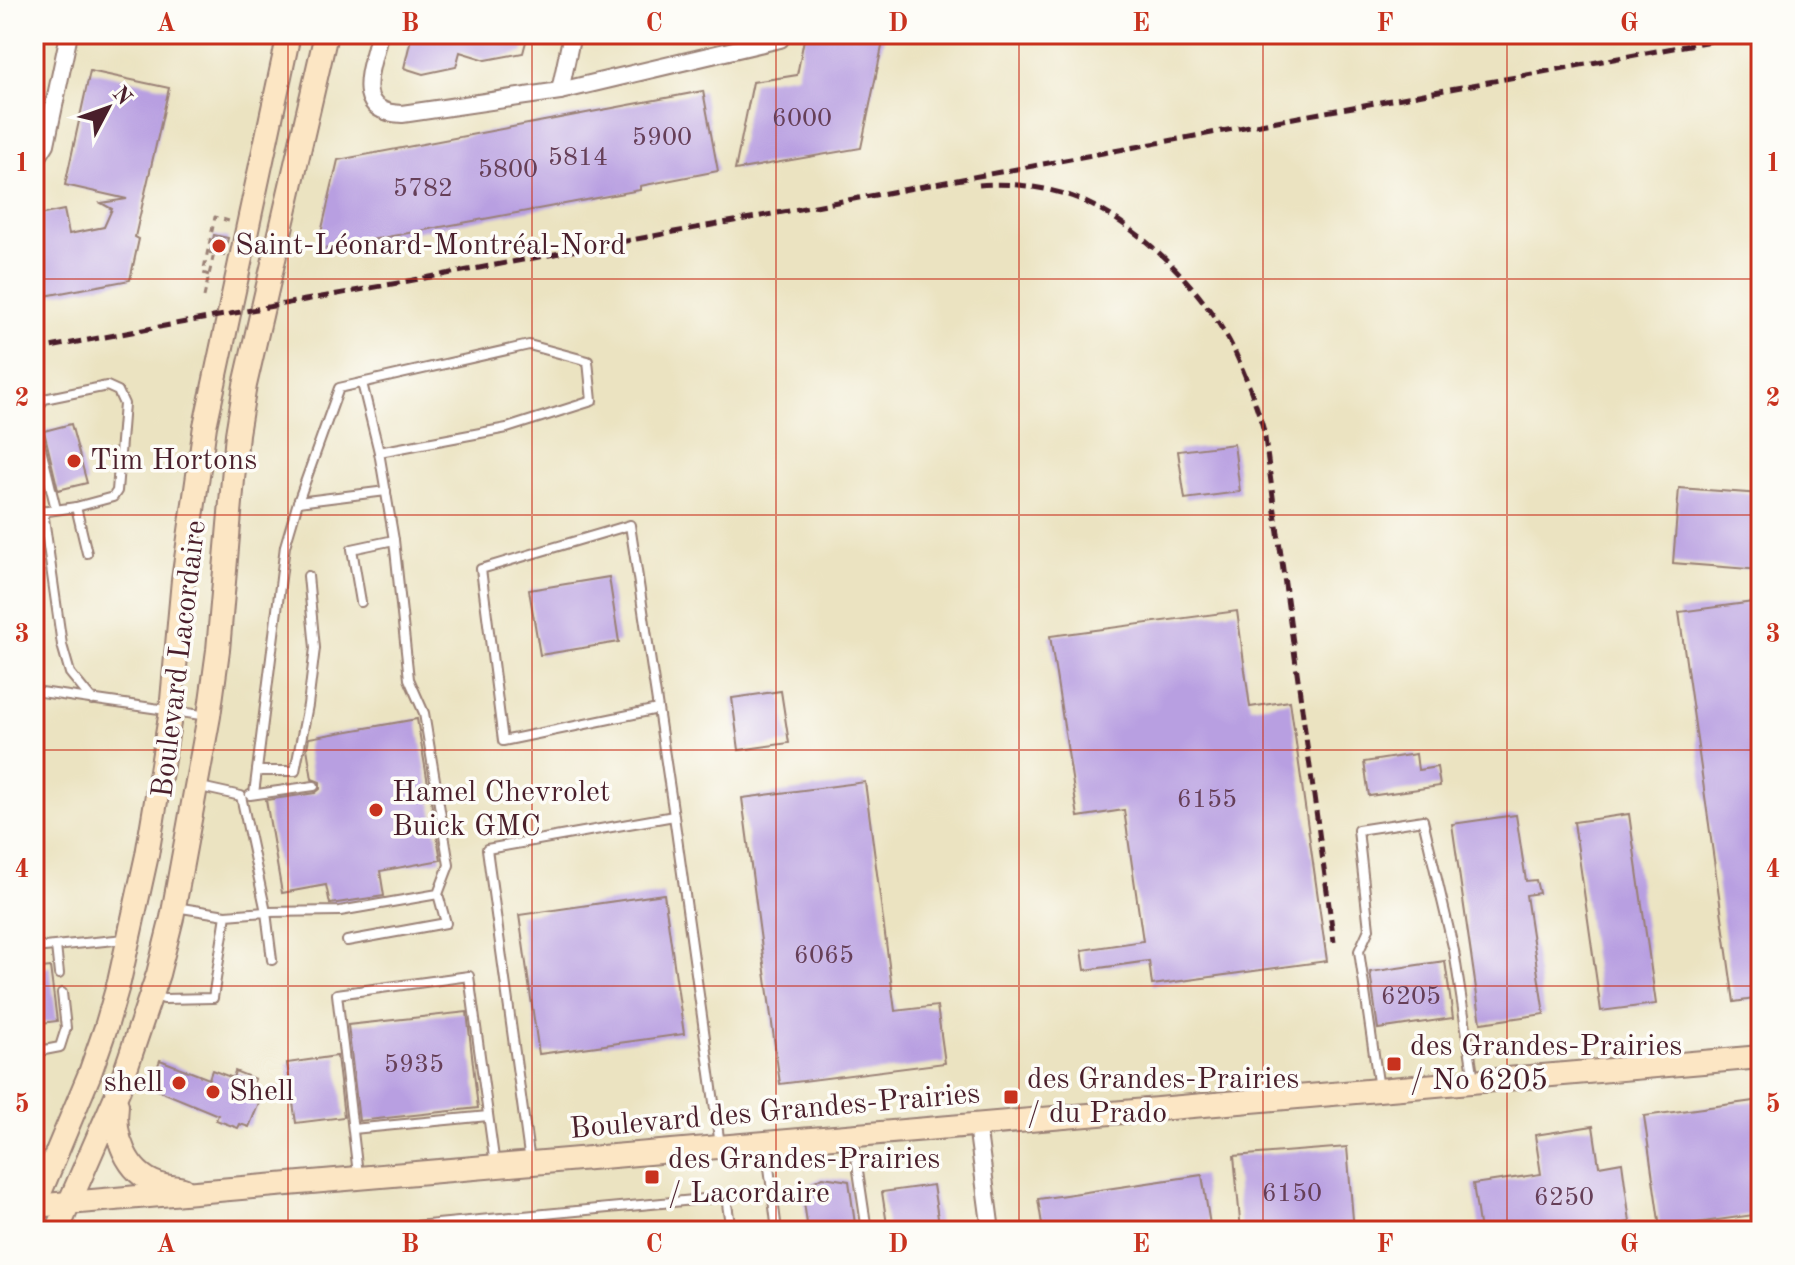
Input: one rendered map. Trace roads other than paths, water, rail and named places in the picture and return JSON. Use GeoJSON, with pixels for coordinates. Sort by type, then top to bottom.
{"type":"FeatureCollection","features":[{"type":"Feature","properties":{"kind":"main road","name":"Boulevard Lacordaire"},"geometry":{"type":"LineString","coordinates":[[34,1207],[90,1073],[119,982],[129,938],[147,855],[171,711],[183,580],[205,426],[289,34]]}},
{"type":"Feature","properties":{"kind":"main road","name":"Boulevard Lacordaire"},"geometry":{"type":"LineString","coordinates":[[57,1231],[119,1089],[151,995],[174,907],[218,650],[237,434],[245,385],[326,34]]}},
{"type":"Feature","properties":{"kind":"main road","name":"Boulevard des Grandes-Prairies"},"geometry":{"type":"LineString","coordinates":[[34,1207],[1761,1057]]}},
{"type":"Feature","properties":{"kind":"main road"},"geometry":{"type":"LineString","coordinates":[[119,1089],[116,1131],[133,1167],[158,1185],[208,1193]]}},
{"type":"Feature","properties":{"kind":"street"},"geometry":{"type":"LineString","coordinates":[[34,163],[46,144],[69,34]]}},
{"type":"Feature","properties":{"kind":"street"},"geometry":{"type":"LineString","coordinates":[[379,34],[367,89],[372,104],[384,113],[402,114],[560,91],[780,37]]}},
{"type":"Feature","properties":{"kind":"street"},"geometry":{"type":"LineString","coordinates":[[560,91],[572,34]]}},
{"type":"Feature","properties":{"kind":"street"},"geometry":{"type":"LineString","coordinates":[[977,1125],[991,1231]]}},
{"type":"Feature","properties":{"kind":"lane"},"geometry":{"type":"LineString","coordinates":[[254,794],[285,546],[339,388],[529,345],[588,361],[592,401],[507,428],[379,452]]}},
{"type":"Feature","properties":{"kind":"lane"},"geometry":{"type":"LineString","coordinates":[[347,941],[446,923],[438,894],[449,865],[424,713],[409,679],[394,540],[379,452],[362,383]]}},
{"type":"Feature","properties":{"kind":"lane"},"geometry":{"type":"LineString","coordinates":[[34,414],[44,399],[107,386],[118,391],[124,404],[117,491],[113,497],[76,507],[38,512],[70,673],[92,700]]}},
{"type":"Feature","properties":{"kind":"lane"},"geometry":{"type":"LineString","coordinates":[[34,420],[56,509]]}},
{"type":"Feature","properties":{"kind":"lane"},"geometry":{"type":"LineString","coordinates":[[298,502],[386,491]]}},
{"type":"Feature","properties":{"kind":"lane"},"geometry":{"type":"LineString","coordinates":[[76,507],[87,553]]}},
{"type":"Feature","properties":{"kind":"lane"},"geometry":{"type":"LineString","coordinates":[[658,709],[503,741],[481,569],[630,525],[658,709],[674,816],[720,1146]]}},
{"type":"Feature","properties":{"kind":"lane"},"geometry":{"type":"LineString","coordinates":[[361,602],[352,549],[394,540]]}},
{"type":"Feature","properties":{"kind":"lane"},"geometry":{"type":"LineString","coordinates":[[257,771],[295,771],[315,648],[308,576]]}},
{"type":"Feature","properties":{"kind":"lane"},"geometry":{"type":"LineString","coordinates":[[34,691],[209,716]]}},
{"type":"Feature","properties":{"kind":"lane"},"geometry":{"type":"LineString","coordinates":[[195,785],[241,796],[314,786]]}},
{"type":"Feature","properties":{"kind":"lane"},"geometry":{"type":"LineString","coordinates":[[241,796],[266,912],[272,960]]}},
{"type":"Feature","properties":{"kind":"lane"},"geometry":{"type":"LineString","coordinates":[[530,1162],[487,849],[674,816]]}},
{"type":"Feature","properties":{"kind":"lane"},"geometry":{"type":"LineString","coordinates":[[1379,1089],[1359,951],[1369,929],[1358,830],[1423,820],[1454,951],[1474,1081]]}},
{"type":"Feature","properties":{"kind":"lane"},"geometry":{"type":"LineString","coordinates":[[174,907],[226,915],[340,911],[438,894]]}},
{"type":"Feature","properties":{"kind":"lane"},"geometry":{"type":"LineString","coordinates":[[151,995],[164,999],[213,998],[226,915]]}},
{"type":"Feature","properties":{"kind":"lane"},"geometry":{"type":"LineString","coordinates":[[34,948],[129,938]]}},
{"type":"Feature","properties":{"kind":"lane"},"geometry":{"type":"LineString","coordinates":[[56,946],[59,974]]}},
{"type":"Feature","properties":{"kind":"lane"},"geometry":{"type":"LineString","coordinates":[[358,1179],[337,994],[469,976],[495,1166]]}},
{"type":"Feature","properties":{"kind":"lane"},"geometry":{"type":"LineString","coordinates":[[34,1070],[38,1051],[60,1047],[66,1028],[62,993]]}},
{"type":"Feature","properties":{"kind":"lane"},"geometry":{"type":"LineString","coordinates":[[353,1129],[488,1116]]}},
{"type":"Feature","properties":{"kind":"lane"},"geometry":{"type":"LineString","coordinates":[[853,1136],[867,1231]]}},
{"type":"Feature","properties":{"kind":"lane"},"geometry":{"type":"LineString","coordinates":[[766,1142],[777,1231]]}},
{"type":"Feature","properties":{"kind":"lane"},"geometry":{"type":"LineString","coordinates":[[363,1231],[726,1197],[731,1231]]}},
{"type":"Feature","properties":{"kind":"railway"},"geometry":{"type":"LineString","coordinates":[[34,350],[1749,34]]}},
{"type":"Feature","properties":{"kind":"railway"},"geometry":{"type":"LineString","coordinates":[[979,185],[1041,188],[1100,209],[1146,241],[1187,282],[1206,304],[1234,350],[1264,431],[1334,942]]}},
{"type":"Feature","properties":{"kind":"place","name":"Saint-Léonard-Montréal-Nord"},"geometry":{"type":"Point","coordinates":[219,246]}},
{"type":"Feature","properties":{"kind":"place","name":"Tim Hortons"},"geometry":{"type":"Point","coordinates":[74,461]}},
{"type":"Feature","properties":{"kind":"place","name":"Hamel Chevrolet Buick GMC"},"geometry":{"type":"Point","coordinates":[376,810]}},
{"type":"Feature","properties":{"kind":"place","name":"des Grandes-Prairies / No 6205"},"geometry":{"type":"Point","coordinates":[1394,1064]}},
{"type":"Feature","properties":{"kind":"place","name":"shell"},"geometry":{"type":"Point","coordinates":[179,1083]}},
{"type":"Feature","properties":{"kind":"place","name":"Shell"},"geometry":{"type":"Point","coordinates":[213,1092]}},
{"type":"Feature","properties":{"kind":"place","name":"des Grandes-Prairies / du Prado"},"geometry":{"type":"Point","coordinates":[1011,1097]}},
{"type":"Feature","properties":{"kind":"place","name":"des Grandes-Prairies / Lacordaire"},"geometry":{"type":"Point","coordinates":[652,1177]}}]}
